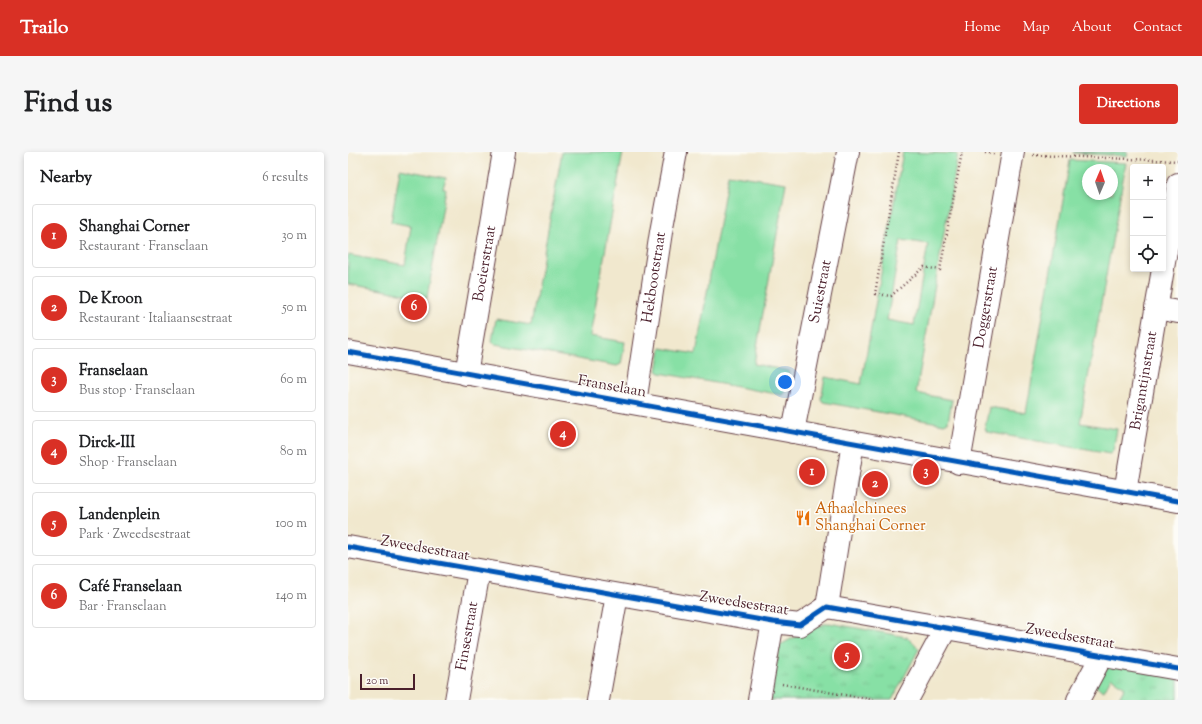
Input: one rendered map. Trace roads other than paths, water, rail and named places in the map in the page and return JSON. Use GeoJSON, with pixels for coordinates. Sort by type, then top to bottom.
{"type":"FeatureCollection","features":[{"type":"Feature","properties":{"kind":"street","name":"Boeierstraat"},"geometry":{"type":"LineString","coordinates":[[466,374],[504,152]]}},
{"type":"Feature","properties":{"kind":"street","name":"Hekbootstraat"},"geometry":{"type":"LineString","coordinates":[[635,403],[661,232],[676,152]]}},
{"type":"Feature","properties":{"kind":"street","name":"Suiestraat"},"geometry":{"type":"LineString","coordinates":[[793,432],[848,152]]}},
{"type":"Feature","properties":{"kind":"street","name":"Doggerstraat"},"geometry":{"type":"LineString","coordinates":[[959,463],[1013,153]]}},
{"type":"Feature","properties":{"kind":"street","name":"Brigantijnstraat"},"geometry":{"type":"LineString","coordinates":[[1166,251],[1178,184]]}},
{"type":"Feature","properties":{"kind":"street","name":"Brigantijnstraat"},"geometry":{"type":"LineString","coordinates":[[1125,492],[1162,272]]}},
{"type":"Feature","properties":{"kind":"street"},"geometry":{"type":"LineString","coordinates":[[1156,308],[1178,312]]}},
{"type":"Feature","properties":{"kind":"street","name":"Franselaan"},"geometry":{"type":"LineString","coordinates":[[348,352],[853,442],[959,463],[1178,501]]}},
{"type":"Feature","properties":{"kind":"street"},"geometry":{"type":"LineString","coordinates":[[827,607],[853,442]]}},
{"type":"Feature","properties":{"kind":"street","name":"Zweedsestraat"},"geometry":{"type":"LineString","coordinates":[[348,547],[773,622],[800,625],[827,607],[1178,669]]}},
{"type":"Feature","properties":{"kind":"street","name":"Finsestraat"},"geometry":{"type":"LineString","coordinates":[[456,700],[478,571]]}},
{"type":"Feature","properties":{"kind":"street"},"geometry":{"type":"LineString","coordinates":[[598,700],[617,594]]}},
{"type":"Feature","properties":{"kind":"street"},"geometry":{"type":"LineString","coordinates":[[761,690],[773,622]]}},
{"type":"Feature","properties":{"kind":"street"},"geometry":{"type":"LineString","coordinates":[[907,700],[946,628]]}},
{"type":"Feature","properties":{"kind":"street"},"geometry":{"type":"LineString","coordinates":[[1078,700],[1102,655]]}},
{"type":"Feature","properties":{"kind":"place","name":"Café Franselaan"},"geometry":{"type":"Point","coordinates":[414,307]}},
{"type":"Feature","properties":{"kind":"place","name":"Dirck-III"},"geometry":{"type":"Point","coordinates":[563,434]}},
{"type":"Feature","properties":{"kind":"place","name":"Shanghai Corner"},"geometry":{"type":"Point","coordinates":[812,472]}},
{"type":"Feature","properties":{"kind":"place","name":"Franselaan"},"geometry":{"type":"Point","coordinates":[926,472]}},
{"type":"Feature","properties":{"kind":"place","name":"De Kroon"},"geometry":{"type":"Point","coordinates":[875,484]}},
{"type":"Feature","properties":{"kind":"place","name":"Afhaalchinees Shanghai Corner"},"geometry":{"type":"Point","coordinates":[803,518]}},
{"type":"Feature","properties":{"kind":"place","name":"Landenplein"},"geometry":{"type":"Point","coordinates":[847,656]}}]}
